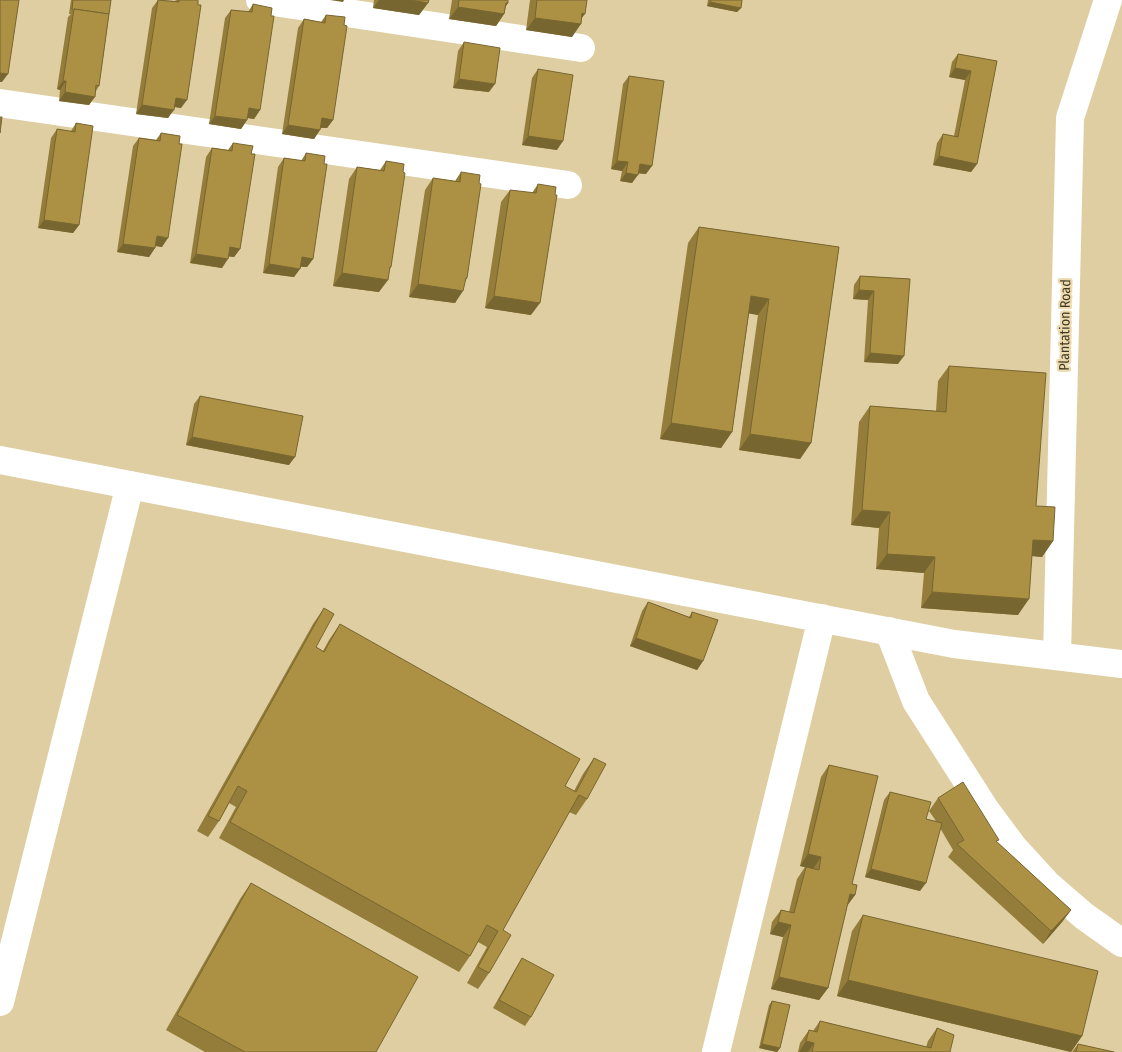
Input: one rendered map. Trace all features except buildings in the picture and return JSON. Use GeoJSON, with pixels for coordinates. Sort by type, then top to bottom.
{"type":"FeatureCollection","features":[{"type":"Feature","properties":{"kind":"lane"},"geometry":{"type":"LineString","coordinates":[[260,0],[581,48]]}},
{"type":"Feature","properties":{"kind":"lane","name":"Plantation Road"},"geometry":{"type":"LineString","coordinates":[[1057,656],[1070,118],[1108,0]]}},
{"type":"Feature","properties":{"kind":"lane"},"geometry":{"type":"LineString","coordinates":[[0,103],[568,185]]}},
{"type":"Feature","properties":{"kind":"lane"},"geometry":{"type":"LineString","coordinates":[[0,460],[954,644],[1122,664]]}},
{"type":"Feature","properties":{"kind":"lane"},"geometry":{"type":"LineString","coordinates":[[0,1002],[130,485]]}},
{"type":"Feature","properties":{"kind":"lane"},"geometry":{"type":"LineString","coordinates":[[716,1052],[822,618]]}},
{"type":"Feature","properties":{"kind":"lane"},"geometry":{"type":"LineString","coordinates":[[889,631],[916,700],[985,809],[1014,848],[1054,890],[1084,916],[1122,943]]}}]}
